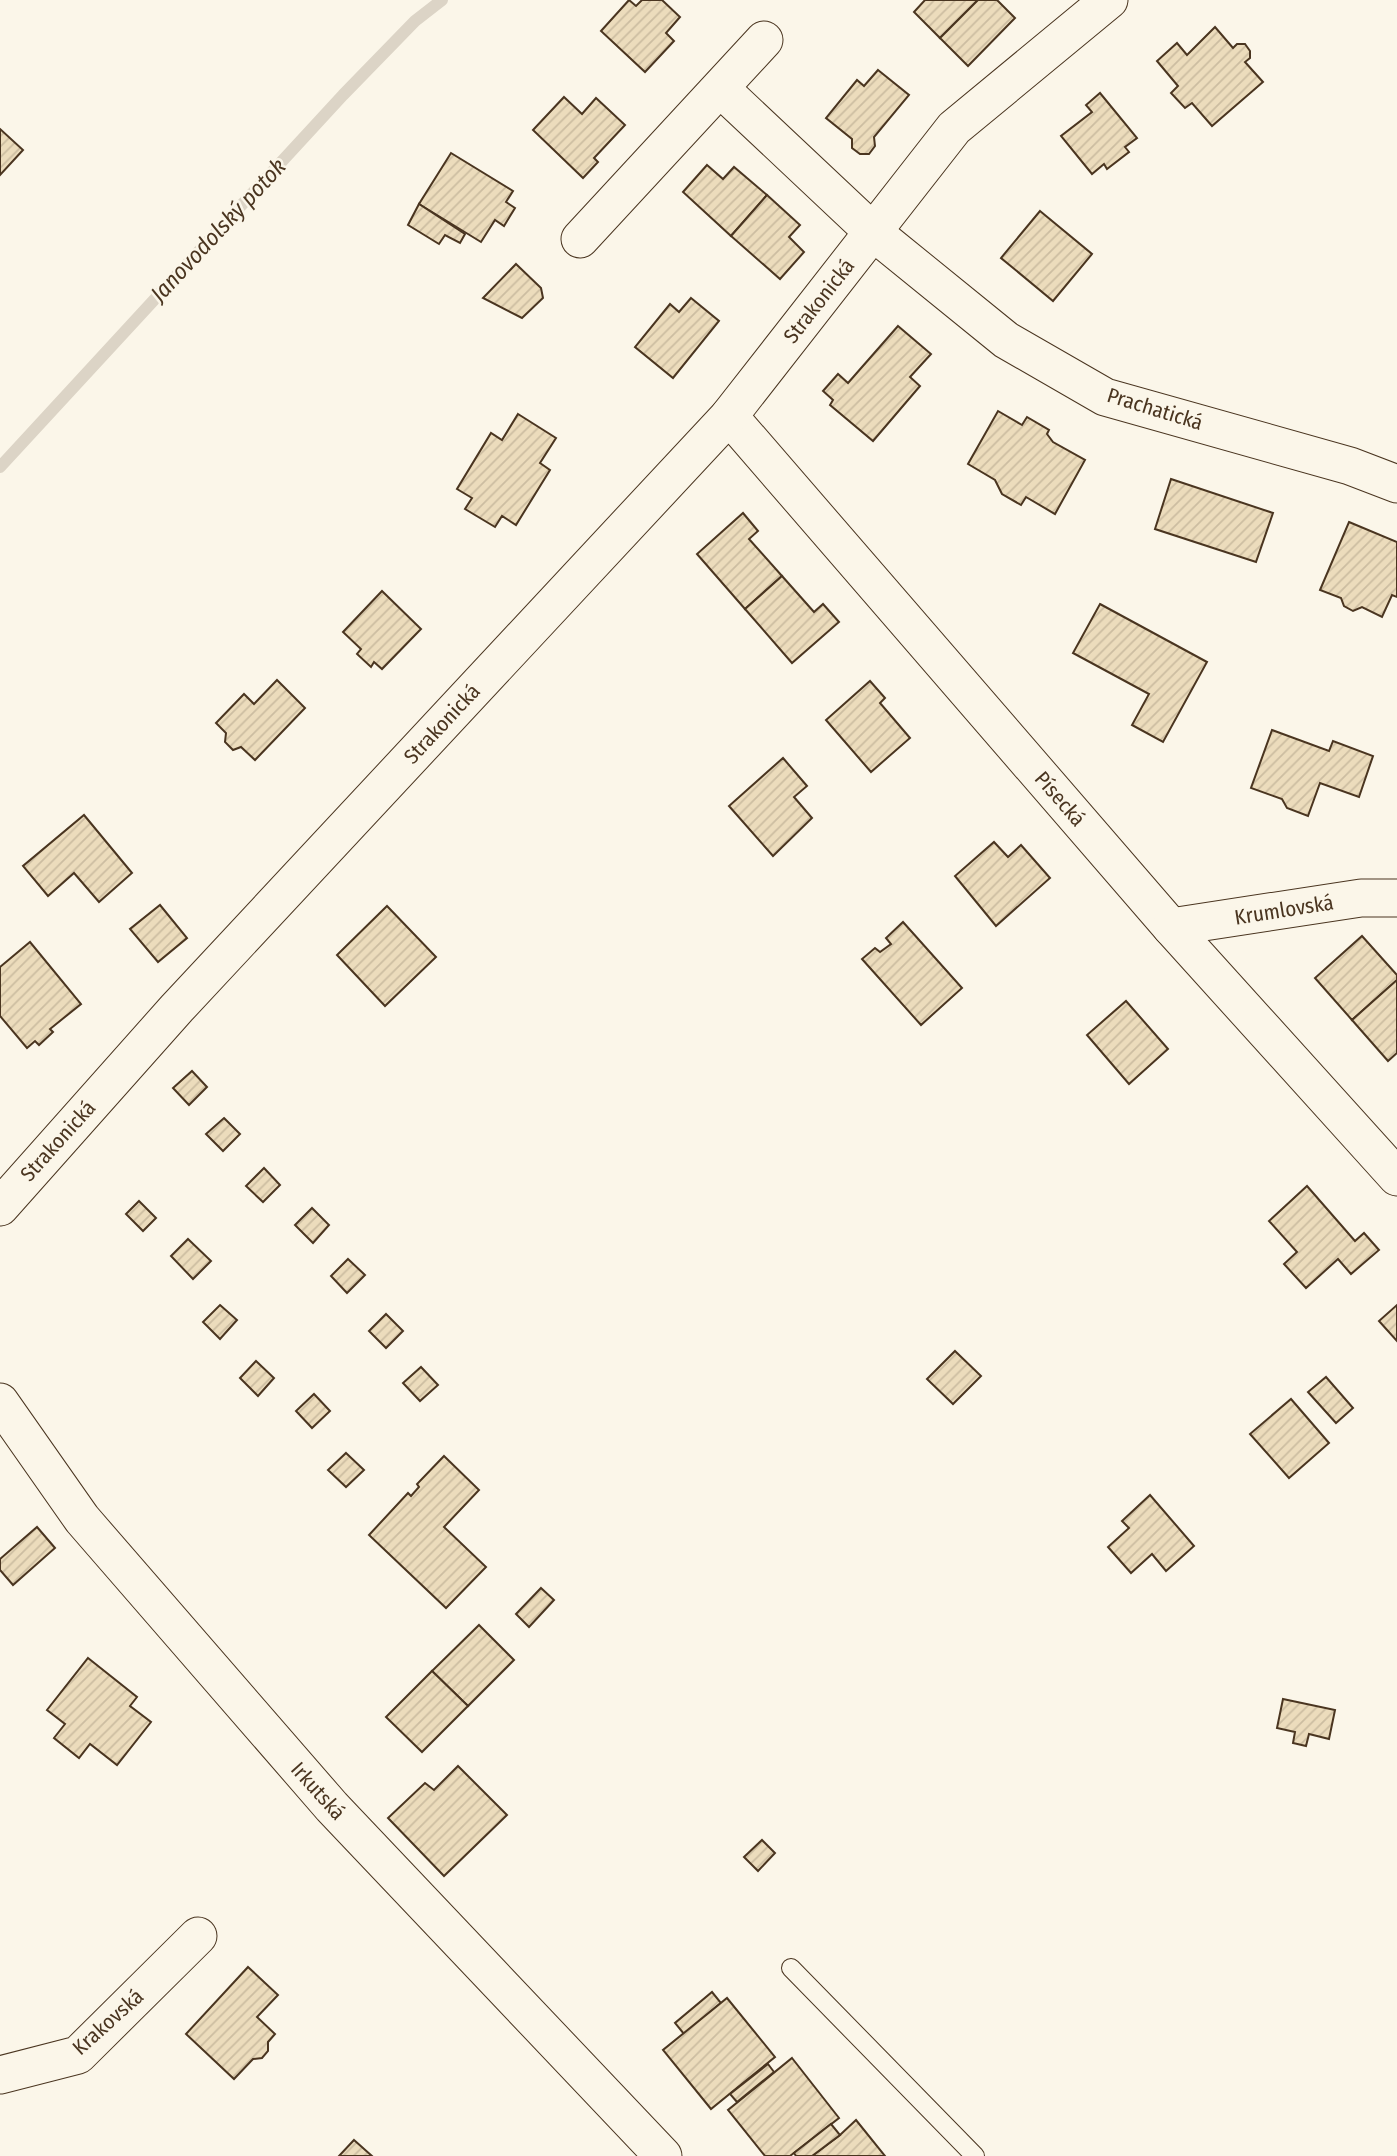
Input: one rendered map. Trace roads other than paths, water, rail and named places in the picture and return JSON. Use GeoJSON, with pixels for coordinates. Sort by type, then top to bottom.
{"type":"FeatureCollection","features":[{"type":"Feature","properties":{"kind":"street","name":"Strakonická"},"geometry":{"type":"LineString","coordinates":[[0,1206],[177,1008],[729,416],[954,128],[1069,13],[1109,0]]}},
{"type":"Feature","properties":{"kind":"street"},"geometry":{"type":"LineString","coordinates":[[580,239],[764,40]]}},
{"type":"Feature","properties":{"kind":"street"},"geometry":{"type":"LineString","coordinates":[[721,89],[873,232]]}},
{"type":"Feature","properties":{"kind":"street","name":"Prachatická"},"geometry":{"type":"LineString","coordinates":[[873,232],[1006,340],[1105,397],[1350,466],[1397,484]]}},
{"type":"Feature","properties":{"kind":"street","name":"Písecká"},"geometry":{"type":"LineString","coordinates":[[729,416],[1171,928],[1397,1177]]}},
{"type":"Feature","properties":{"kind":"street","name":"Krumlovská"},"geometry":{"type":"LineString","coordinates":[[1171,928],[1361,898],[1397,898]]}},
{"type":"Feature","properties":{"kind":"street","name":"Irkutská"},"geometry":{"type":"LineString","coordinates":[[0,1402],[82,1519],[332,1807],[663,2156]]}},
{"type":"Feature","properties":{"kind":"street","name":"Krakovská"},"geometry":{"type":"LineString","coordinates":[[0,2075],[78,2055],[198,1936]]}},
{"type":"Feature","properties":{"kind":"lane"},"geometry":{"type":"LineString","coordinates":[[791,1968],[975,2156]]}},
{"type":"Feature","properties":{"kind":"waterway","name":"Janovodolský potok"},"geometry":{"type":"LineString","coordinates":[[0,467],[343,95],[415,21],[442,0]]}}]}
